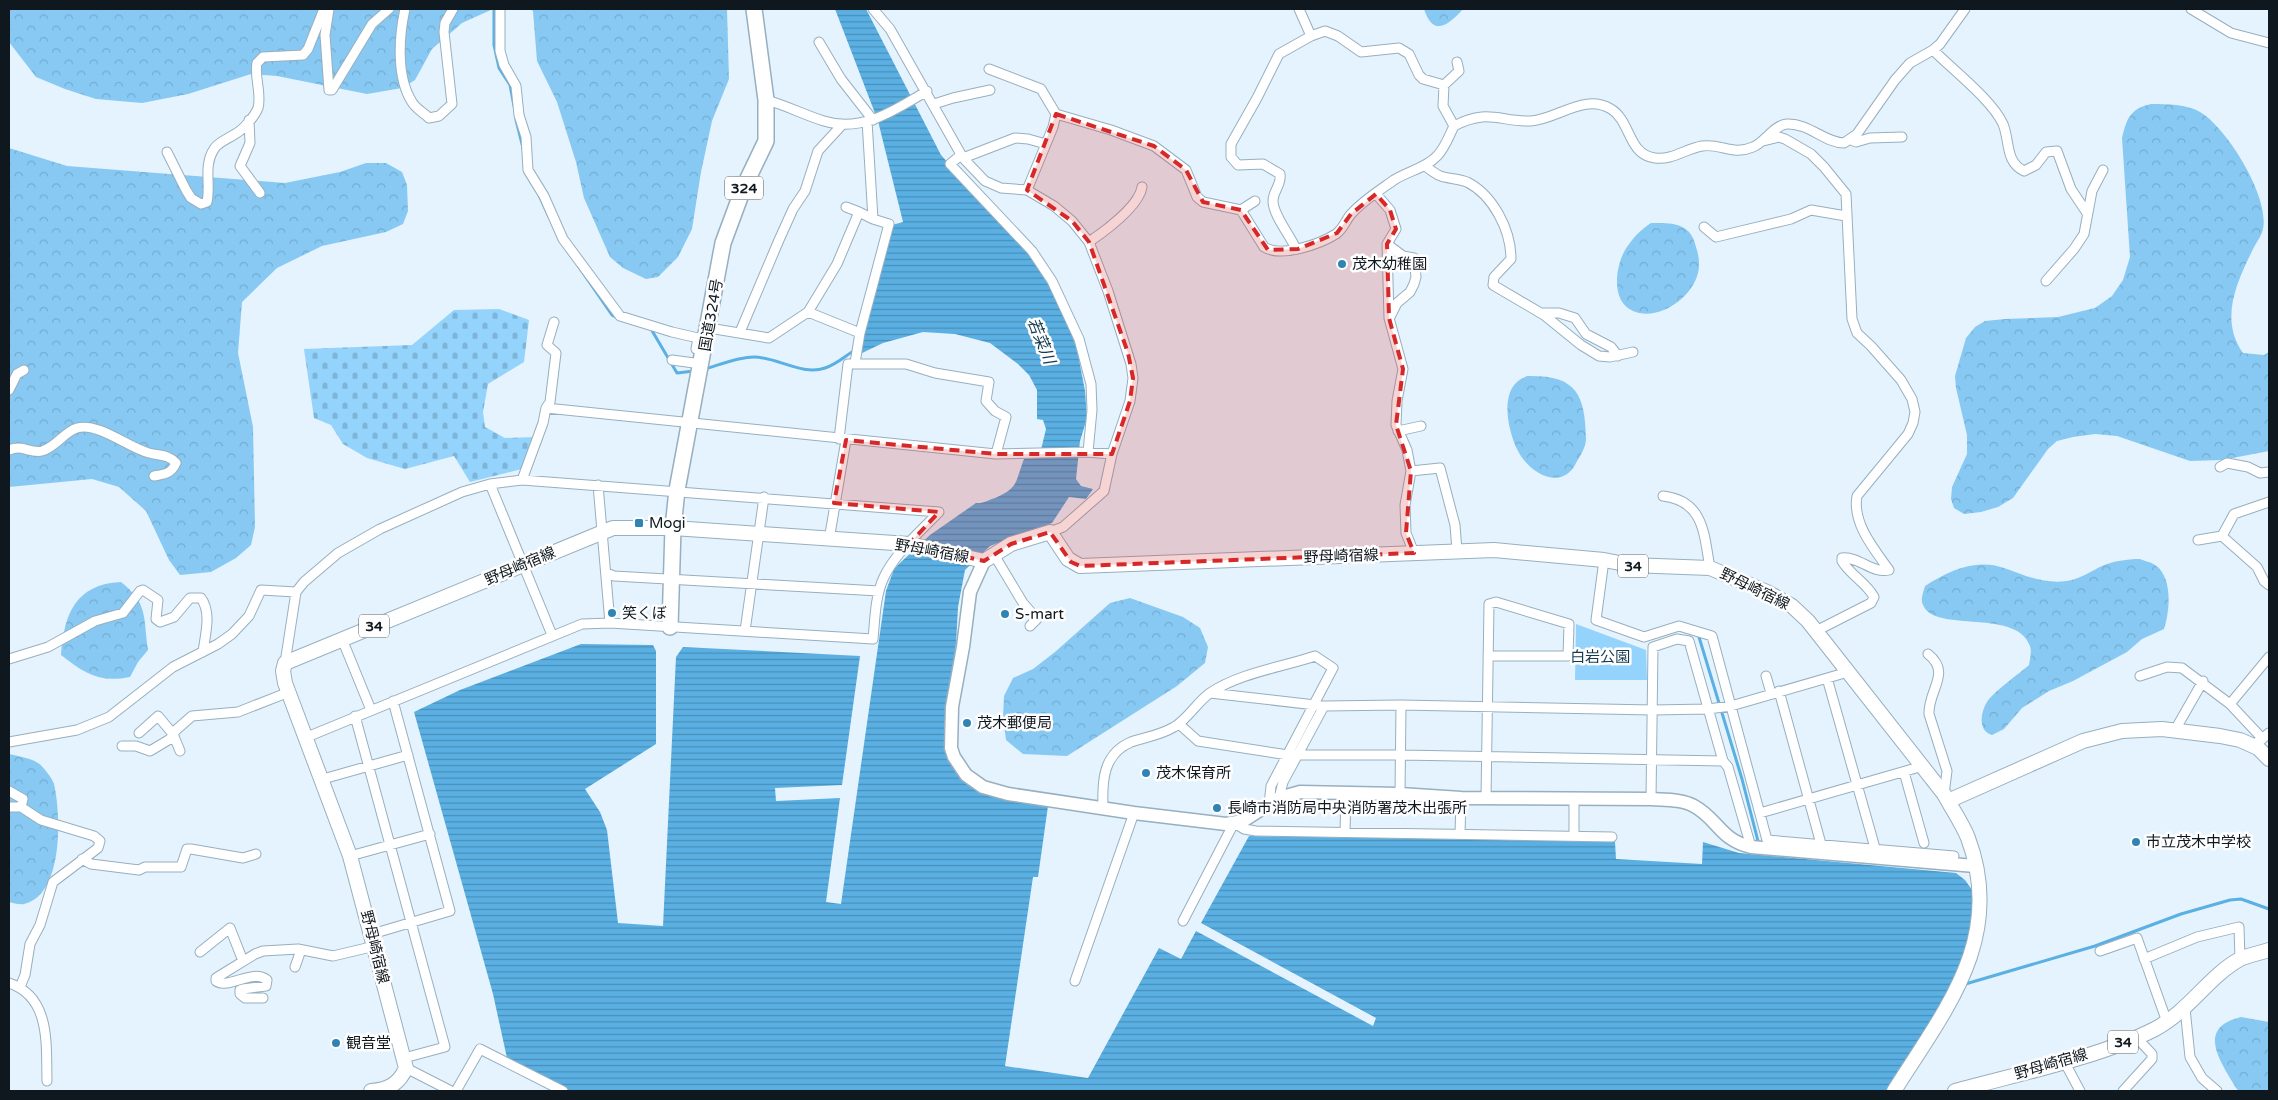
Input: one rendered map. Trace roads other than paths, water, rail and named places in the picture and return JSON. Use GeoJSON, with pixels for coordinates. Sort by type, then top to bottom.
{"type":"FeatureCollection","features":[{"type":"Feature","properties":{"kind":"highway","name":"国道324号"},"geometry":{"type":"LineString","coordinates":[[670,627],[672,528],[677,490],[699,367],[709,328],[723,243],[744,189],[766,141],[766,100],[754,9]]}},
{"type":"Feature","properties":{"kind":"main road","name":"野母崎宿線"},"geometry":{"type":"LineString","coordinates":[[405,1063],[350,856],[289,692],[283,671],[285,663],[613,528],[672,528],[915,545],[988,557]]}},
{"type":"Feature","properties":{"kind":"main road","name":"野母崎宿線"},"geometry":{"type":"LineString","coordinates":[[1050,532],[1068,559],[1080,566],[1494,550],[1604,560],[1640,566],[1710,568],[1767,592],[1792,606],[1800,612],[1816,631],[1923,766],[1946,798],[1967,838],[1976,866],[1979,887],[1978,929],[1974,948],[1954,996],[1894,1091]]}},
{"type":"Feature","properties":{"kind":"main road"},"geometry":{"type":"LineString","coordinates":[[988,557],[1011,544],[1050,532]]}},
{"type":"Feature","properties":{"kind":"main road"},"geometry":{"type":"LineString","coordinates":[[1946,798],[2096,737],[2129,730],[2175,730],[2240,740],[2259,744],[2269,759]]}},
{"type":"Feature","properties":{"kind":"main road","name":"野母崎宿線"},"geometry":{"type":"LineString","coordinates":[[1955,1091],[1973,1089],[2136,1037],[2167,1022],[2240,959],[2269,950]]}},
{"type":"Feature","properties":{"kind":"main road"},"geometry":{"type":"LineString","coordinates":[[371,1091],[391,1087],[403,1076],[405,1063]]}},
{"type":"Feature","properties":{"kind":"street"},"geometry":{"type":"LineString","coordinates":[[167,152],[191,198],[201,204],[207,202],[209,194],[208,164],[212,151],[218,144],[238,133],[257,111],[260,98],[257,82],[257,63],[263,57],[303,55],[308,48],[324,9]]}},
{"type":"Feature","properties":{"kind":"street"},"geometry":{"type":"LineString","coordinates":[[329,9],[325,35],[330,90],[332,90],[372,24],[389,9]]}},
{"type":"Feature","properties":{"kind":"street"},"geometry":{"type":"LineString","coordinates":[[404,9],[400,40],[403,74],[412,104],[429,118],[434,118],[452,104],[444,32],[445,23],[453,9]]}},
{"type":"Feature","properties":{"kind":"street"},"geometry":{"type":"LineString","coordinates":[[500,9],[500,50],[504,65],[516,86],[519,115],[526,137],[528,170],[544,196],[563,240],[620,316],[698,338],[699,367],[672,360]]}},
{"type":"Feature","properties":{"kind":"street"},"geometry":{"type":"LineString","coordinates":[[873,9],[890,29],[927,91],[962,157],[985,181],[1001,188],[1027,190],[1054,206],[1072,221],[1089,242],[1108,290],[1132,372],[1130,401],[1112,454],[1104,492],[1063,526],[1050,532]]}},
{"type":"Feature","properties":{"kind":"street"},"geometry":{"type":"LineString","coordinates":[[1299,9],[1311,36]]}},
{"type":"Feature","properties":{"kind":"street"},"geometry":{"type":"LineString","coordinates":[[1851,140],[1906,67],[1916,58],[1933,50],[1950,32],[1965,9]]}},
{"type":"Feature","properties":{"kind":"street"},"geometry":{"type":"LineString","coordinates":[[2191,9],[2232,33],[2269,43]]}},
{"type":"Feature","properties":{"kind":"street"},"geometry":{"type":"LineString","coordinates":[[1296,249],[1274,210],[1274,195],[1281,180],[1280,174],[1262,164],[1238,165],[1231,158],[1231,144],[1279,54],[1311,36],[1328,32],[1338,36],[1361,52],[1399,48],[1409,54],[1420,76],[1444,85]]}},
{"type":"Feature","properties":{"kind":"street"},"geometry":{"type":"LineString","coordinates":[[819,42],[841,79],[872,120],[873,219]]}},
{"type":"Feature","properties":{"kind":"street"},"geometry":{"type":"LineString","coordinates":[[1933,50],[1990,105],[2002,124],[2010,156],[2015,167],[2024,171],[2031,170],[2046,152],[2057,151],[2071,189],[2087,213]]}},
{"type":"Feature","properties":{"kind":"street"},"geometry":{"type":"LineString","coordinates":[[1454,126],[1443,106],[1444,85],[1459,71],[1457,62]]}},
{"type":"Feature","properties":{"kind":"street"},"geometry":{"type":"LineString","coordinates":[[989,69],[1041,89],[1056,114],[1111,130],[1154,146],[1184,168],[1197,197],[1203,202],[1241,210],[1256,201]]}},
{"type":"Feature","properties":{"kind":"street"},"geometry":{"type":"LineString","coordinates":[[934,104],[990,90]]}},
{"type":"Feature","properties":{"kind":"street"},"geometry":{"type":"LineString","coordinates":[[766,100],[841,126],[872,120],[927,91]]}},
{"type":"Feature","properties":{"kind":"street"},"geometry":{"type":"LineString","coordinates":[[1241,210],[1264,247],[1274,251],[1310,246],[1337,233],[1345,225],[1351,214],[1396,179],[1425,166],[1437,156],[1454,126],[1487,115],[1538,120],[1565,110],[1593,104],[1605,106],[1619,116],[1637,149],[1651,158],[1672,158],[1703,146],[1735,152],[1755,147],[1770,134],[1788,124],[1804,127],[1840,143],[1851,140],[1856,142],[1870,138],[1902,137]]}},
{"type":"Feature","properties":{"kind":"street"},"geometry":{"type":"LineString","coordinates":[[1027,190],[1056,114]]}},
{"type":"Feature","properties":{"kind":"street"},"geometry":{"type":"LineString","coordinates":[[249,120],[250,143],[240,166],[260,193]]}},
{"type":"Feature","properties":{"kind":"street"},"geometry":{"type":"LineString","coordinates":[[740,332],[782,232],[805,191],[818,151],[841,126]]}},
{"type":"Feature","properties":{"kind":"street"},"geometry":{"type":"LineString","coordinates":[[1763,141],[1779,137],[1811,154],[1824,166],[1846,194],[1852,319],[1857,333],[1901,380],[1912,400],[1915,412],[1908,434],[1857,496],[1855,506],[1862,527],[1889,570],[1876,570],[1864,562],[1842,558],[1847,569],[1869,589],[1874,597],[1871,603],[1816,631]]}},
{"type":"Feature","properties":{"kind":"street"},"geometry":{"type":"LineString","coordinates":[[1046,144],[1015,138],[962,157],[950,164],[1032,251],[1052,281],[1079,340],[1091,384],[1092,410],[1087,452]]}},
{"type":"Feature","properties":{"kind":"street"},"geometry":{"type":"LineString","coordinates":[[1425,166],[1442,177],[1469,183],[1488,198],[1501,219],[1511,246],[1510,259],[1494,277],[1493,285],[1541,313],[1581,345],[1599,356],[1610,358],[1633,352]]}},
{"type":"Feature","properties":{"kind":"street"},"geometry":{"type":"LineString","coordinates":[[2046,282],[2074,250],[2084,234],[2092,191],[2103,170]]}},
{"type":"Feature","properties":{"kind":"street"},"geometry":{"type":"LineString","coordinates":[[1089,242],[1107,230],[1121,216],[1141,193],[1142,187]]}},
{"type":"Feature","properties":{"kind":"street"},"geometry":{"type":"LineString","coordinates":[[1376,194],[1390,210],[1396,229],[1387,244],[1389,318],[1403,369],[1396,401],[1396,425],[1407,450],[1411,471],[1405,505],[1406,533],[1414,553]]}},
{"type":"Feature","properties":{"kind":"street"},"geometry":{"type":"LineString","coordinates":[[846,207],[889,224],[859,337],[856,359]]}},
{"type":"Feature","properties":{"kind":"street"},"geometry":{"type":"LineString","coordinates":[[1704,227],[1716,237],[1791,219],[1811,210],[1846,216]]}},
{"type":"Feature","properties":{"kind":"street"},"geometry":{"type":"LineString","coordinates":[[709,328],[728,332],[740,332],[762,339],[770,338],[808,312],[837,264],[859,212]]}},
{"type":"Feature","properties":{"kind":"street"},"geometry":{"type":"LineString","coordinates":[[1387,244],[1403,256],[1414,258],[1416,277],[1410,292],[1404,294],[1389,318]]}},
{"type":"Feature","properties":{"kind":"street"},"geometry":{"type":"LineString","coordinates":[[808,312],[859,337]]}},
{"type":"Feature","properties":{"kind":"street"},"geometry":{"type":"LineString","coordinates":[[1541,313],[1568,314],[1574,318],[1586,334],[1611,348],[1618,356]]}},
{"type":"Feature","properties":{"kind":"street"},"geometry":{"type":"LineString","coordinates":[[522,480],[543,423],[546,408],[550,402],[556,354],[547,345],[554,322]]}},
{"type":"Feature","properties":{"kind":"street"},"geometry":{"type":"LineString","coordinates":[[829,540],[843,439],[848,364],[856,359],[906,364],[935,373],[989,382],[986,401],[995,411],[1006,417],[996,454]]}},
{"type":"Feature","properties":{"kind":"street"},"geometry":{"type":"LineString","coordinates":[[9,390],[17,372]]}},
{"type":"Feature","properties":{"kind":"street"},"geometry":{"type":"LineString","coordinates":[[546,408],[996,454],[1087,452],[1112,454]]}},
{"type":"Feature","properties":{"kind":"street"},"geometry":{"type":"LineString","coordinates":[[1398,431],[1421,426]]}},
{"type":"Feature","properties":{"kind":"street"},"geometry":{"type":"LineString","coordinates":[[9,450],[22,447],[35,452],[42,451],[58,443],[78,428],[86,428],[102,432],[149,453],[161,454],[172,458],[176,464],[173,470],[154,476]]}},
{"type":"Feature","properties":{"kind":"street"},"geometry":{"type":"LineString","coordinates":[[2220,467],[2227,463],[2248,466],[2260,473],[2269,472]]}},
{"type":"Feature","properties":{"kind":"street"},"geometry":{"type":"LineString","coordinates":[[1411,471],[1440,468],[1455,525],[1457,551]]}},
{"type":"Feature","properties":{"kind":"street"},"geometry":{"type":"LineString","coordinates":[[285,663],[296,592],[304,582],[352,544],[424,508],[462,492],[490,484],[522,480],[677,490],[939,512],[915,545],[897,557],[884,577],[879,591],[873,639],[610,623],[582,624],[307,737]]}},
{"type":"Feature","properties":{"kind":"street"},"geometry":{"type":"LineString","coordinates":[[490,484],[552,635]]}},
{"type":"Feature","properties":{"kind":"street"},"geometry":{"type":"LineString","coordinates":[[598,485],[610,623]]}},
{"type":"Feature","properties":{"kind":"street"},"geometry":{"type":"LineString","coordinates":[[1663,496],[1672,497],[1689,508],[1699,518],[1710,568]]}},
{"type":"Feature","properties":{"kind":"street"},"geometry":{"type":"LineString","coordinates":[[745,631],[764,498]]}},
{"type":"Feature","properties":{"kind":"street"},"geometry":{"type":"LineString","coordinates":[[2222,536],[2234,514],[2269,502]]}},
{"type":"Feature","properties":{"kind":"street"},"geometry":{"type":"LineString","coordinates":[[2198,540],[2222,536]]}},
{"type":"Feature","properties":{"kind":"street"},"geometry":{"type":"LineString","coordinates":[[2222,536],[2257,566],[2264,581],[2269,584]]}},
{"type":"Feature","properties":{"kind":"street"},"geometry":{"type":"LineString","coordinates":[[1030,626],[1037,619],[988,557],[970,592],[963,647],[952,707],[950,737],[954,757],[966,775],[983,787],[1008,794],[1209,823],[1243,821],[1274,801],[1300,792],[1400,794],[1461,798],[1652,799],[1678,802],[1696,807],[1736,844],[1751,848],[1976,866]]}},
{"type":"Feature","properties":{"kind":"street"},"geometry":{"type":"LineString","coordinates":[[1604,560],[1593,624],[1644,637],[1679,626],[1712,636],[1728,706],[1767,840],[1954,856]]}},
{"type":"Feature","properties":{"kind":"street"},"geometry":{"type":"LineString","coordinates":[[606,573],[614,576],[671,580],[879,591]]}},
{"type":"Feature","properties":{"kind":"street"},"geometry":{"type":"LineString","coordinates":[[9,659],[27,656],[48,647],[95,621],[123,613],[140,591],[144,590],[158,600],[156,619],[160,622],[174,617],[190,598],[201,598],[208,616],[203,652]]}},
{"type":"Feature","properties":{"kind":"street"},"geometry":{"type":"LineString","coordinates":[[9,742],[77,730],[103,721],[173,667],[218,644],[245,622],[261,590],[296,592]]}},
{"type":"Feature","properties":{"kind":"street"},"geometry":{"type":"LineString","coordinates":[[1486,798],[1486,706],[1489,604],[1496,602],[1569,624],[1568,656],[1488,656]]}},
{"type":"Feature","properties":{"kind":"street"},"geometry":{"type":"LineString","coordinates":[[342,639],[371,710]]}},
{"type":"Feature","properties":{"kind":"street"},"geometry":{"type":"LineString","coordinates":[[1652,799],[1653,647],[1677,639],[1689,641],[1723,761],[1728,767],[1751,848]]}},
{"type":"Feature","properties":{"kind":"street"},"geometry":{"type":"LineString","coordinates":[[1928,654],[1935,659],[1940,669],[1928,708],[1932,729],[1947,771],[1946,798]]}},
{"type":"Feature","properties":{"kind":"street"},"geometry":{"type":"LineString","coordinates":[[1103,807],[1106,764],[1112,756],[1131,742],[1162,733],[1179,724],[1210,693],[1230,682],[1315,656],[1333,668],[1319,706],[1293,755],[1271,786],[1274,801]]}},
{"type":"Feature","properties":{"kind":"street"},"geometry":{"type":"LineString","coordinates":[[2230,704],[2269,658]]}},
{"type":"Feature","properties":{"kind":"street"},"geometry":{"type":"LineString","coordinates":[[2140,676],[2178,666],[2203,682],[2230,704],[2259,744],[2269,733]]}},
{"type":"Feature","properties":{"kind":"street"},"geometry":{"type":"LineString","coordinates":[[1210,693],[1319,706],[1401,705],[1653,710],[1709,709],[1728,706],[1848,672]]}},
{"type":"Feature","properties":{"kind":"street"},"geometry":{"type":"LineString","coordinates":[[1766,676],[1775,692],[1809,799],[1821,844]]}},
{"type":"Feature","properties":{"kind":"street"},"geometry":{"type":"LineString","coordinates":[[1827,678],[1875,848]]}},
{"type":"Feature","properties":{"kind":"street"},"geometry":{"type":"LineString","coordinates":[[2175,730],[2203,682]]}},
{"type":"Feature","properties":{"kind":"street"},"geometry":{"type":"LineString","coordinates":[[122,746],[136,746],[150,750],[170,739],[173,734],[196,715],[238,712],[289,692]]}},
{"type":"Feature","properties":{"kind":"street"},"geometry":{"type":"LineString","coordinates":[[263,998],[245,998],[240,994],[240,990],[266,986],[267,980],[264,977],[247,977],[221,983],[216,981],[216,978],[243,961],[263,952],[301,950],[333,956],[412,922],[450,911],[393,701]]}},
{"type":"Feature","properties":{"kind":"street"},"geometry":{"type":"LineString","coordinates":[[1400,794],[1401,705]]}},
{"type":"Feature","properties":{"kind":"street"},"geometry":{"type":"LineString","coordinates":[[139,733],[158,716],[173,734],[180,751]]}},
{"type":"Feature","properties":{"kind":"street"},"geometry":{"type":"LineString","coordinates":[[356,716],[445,1047],[405,1063]]}},
{"type":"Feature","properties":{"kind":"street"},"geometry":{"type":"LineString","coordinates":[[1179,724],[1198,741],[1293,755],[1401,755],[1723,761]]}},
{"type":"Feature","properties":{"kind":"street"},"geometry":{"type":"LineString","coordinates":[[322,779],[408,755]]}},
{"type":"Feature","properties":{"kind":"street"},"geometry":{"type":"LineString","coordinates":[[1760,813],[1857,787],[1923,766]]}},
{"type":"Feature","properties":{"kind":"street"},"geometry":{"type":"LineString","coordinates":[[1904,772],[1924,843]]}},
{"type":"Feature","properties":{"kind":"street"},"geometry":{"type":"LineString","coordinates":[[9,791],[23,799],[21,807]]}},
{"type":"Feature","properties":{"kind":"street"},"geometry":{"type":"LineString","coordinates":[[1345,832],[1346,793]]}},
{"type":"Feature","properties":{"kind":"street"},"geometry":{"type":"LineString","coordinates":[[1460,834],[1461,798]]}},
{"type":"Feature","properties":{"kind":"street"},"geometry":{"type":"LineString","coordinates":[[1574,799],[1574,836]]}},
{"type":"Feature","properties":{"kind":"street"},"geometry":{"type":"LineString","coordinates":[[9,807],[21,807],[41,820],[98,838],[98,848],[53,882],[40,925],[30,944],[25,974],[20,986]]}},
{"type":"Feature","properties":{"kind":"street"},"geometry":{"type":"LineString","coordinates":[[1075,981],[1134,813]]}},
{"type":"Feature","properties":{"kind":"street"},"geometry":{"type":"LineString","coordinates":[[1234,822],[1244,829],[1256,831],[1612,837]]}},
{"type":"Feature","properties":{"kind":"street"},"geometry":{"type":"LineString","coordinates":[[1183,921],[1234,822]]}},
{"type":"Feature","properties":{"kind":"street"},"geometry":{"type":"LineString","coordinates":[[350,856],[430,834]]}},
{"type":"Feature","properties":{"kind":"street"},"geometry":{"type":"LineString","coordinates":[[82,860],[91,864],[139,870],[145,867],[181,867],[187,849],[243,858],[256,854]]}},
{"type":"Feature","properties":{"kind":"street"},"geometry":{"type":"LineString","coordinates":[[2144,959],[2197,937],[2239,927],[2240,959]]}},
{"type":"Feature","properties":{"kind":"street"},"geometry":{"type":"LineString","coordinates":[[200,952],[230,928],[243,961]]}},
{"type":"Feature","properties":{"kind":"street"},"geometry":{"type":"LineString","coordinates":[[2100,951],[2137,938],[2167,1022]]}},
{"type":"Feature","properties":{"kind":"street"},"geometry":{"type":"LineString","coordinates":[[295,968],[301,950]]}},
{"type":"Feature","properties":{"kind":"street"},"geometry":{"type":"LineString","coordinates":[[9,983],[20,986],[42,1013],[45,1031],[47,1081]]}},
{"type":"Feature","properties":{"kind":"street"},"geometry":{"type":"LineString","coordinates":[[2185,1008],[2190,1058],[2202,1078],[2217,1091]]}},
{"type":"Feature","properties":{"kind":"street"},"geometry":{"type":"LineString","coordinates":[[2123,1091],[2152,1059],[2152,1054],[2136,1037]]}},
{"type":"Feature","properties":{"kind":"street"},"geometry":{"type":"LineString","coordinates":[[456,1091],[480,1049],[558,1090]]}},
{"type":"Feature","properties":{"kind":"street"},"geometry":{"type":"LineString","coordinates":[[2064,1061],[2080,1091]]}},
{"type":"Feature","properties":{"kind":"street"},"geometry":{"type":"LineString","coordinates":[[405,1063],[451,1091]]}},
{"type":"Feature","properties":{"kind":"water","name":"若菜川"},"geometry":{"type":"Polygon","coordinates":[[[835,9],[866,9],[941,155],[1034,260],[1054,290],[1077,349],[1085,391],[1087,418],[1080,441],[1076,479],[1081,486],[1093,489],[1086,499],[1069,497],[1052,523],[990,546],[965,570],[958,607],[956,644],[944,727],[947,759],[962,780],[981,793],[1014,801],[1048,806],[1038,877],[1033,877],[1005,1066],[1088,1078],[1159,948],[1181,959],[1196,931],[1373,1026],[1376,1018],[1201,923],[1249,836],[1615,842],[1616,859],[1702,864],[1703,842],[1739,853],[1956,873],[1965,880],[1975,894],[1971,938],[1950,991],[1888,1091],[570,1091],[507,1058],[493,994],[414,712],[460,690],[581,644],[653,645],[656,651],[656,744],[585,789],[600,812],[607,830],[618,923],[663,926],[676,657],[683,647],[860,656],[842,785],[775,788],[776,801],[840,798],[826,902],[841,904],[886,591],[894,569],[930,535],[976,503],[986,502],[1008,491],[1017,479],[1024,459],[1039,458],[1046,429],[1043,420],[1037,419],[1037,390],[1029,375],[1018,364],[990,343],[955,334],[923,332],[883,343],[860,354],[892,225],[903,222],[878,121],[835,9]]]}},
{"type":"Feature","properties":{"kind":"waterway"},"geometry":{"type":"LineString","coordinates":[[494,9],[494,45],[499,68],[510,85],[514,106]]}},
{"type":"Feature","properties":{"kind":"waterway"},"geometry":{"type":"LineString","coordinates":[[516,120],[523,148]]}},
{"type":"Feature","properties":{"kind":"waterway"},"geometry":{"type":"LineString","coordinates":[[538,193],[549,217]]}},
{"type":"Feature","properties":{"kind":"waterway"},"geometry":{"type":"LineString","coordinates":[[579,267],[612,315],[619,319]]}},
{"type":"Feature","properties":{"kind":"waterway"},"geometry":{"type":"LineString","coordinates":[[651,329],[677,373],[694,371]]}},
{"type":"Feature","properties":{"kind":"waterway"},"geometry":{"type":"LineString","coordinates":[[705,369],[735,360],[754,357],[807,370],[816,370],[833,364],[855,350]]}},
{"type":"Feature","properties":{"kind":"waterway"},"geometry":{"type":"LineString","coordinates":[[1699,637],[1742,779],[1759,845]]}},
{"type":"Feature","properties":{"kind":"waterway"},"geometry":{"type":"LineString","coordinates":[[1962,985],[2095,946],[2181,914],[2230,900],[2241,899],[2269,909]]}},
{"type":"Feature","properties":{"kind":"place","name":"茂木幼稚園"},"geometry":{"type":"Point","coordinates":[1342,264]}},
{"type":"Feature","properties":{"kind":"place","name":"Mogi"},"geometry":{"type":"Point","coordinates":[639,523]}},
{"type":"Feature","properties":{"kind":"place","name":"笑くぼ"},"geometry":{"type":"Point","coordinates":[612,613]}},
{"type":"Feature","properties":{"kind":"place","name":"S-mart"},"geometry":{"type":"Point","coordinates":[1005,614]}},
{"type":"Feature","properties":{"kind":"place","name":"茂木郵便局"},"geometry":{"type":"Point","coordinates":[967,723]}},
{"type":"Feature","properties":{"kind":"place","name":"茂木保育所"},"geometry":{"type":"Point","coordinates":[1146,773]}},
{"type":"Feature","properties":{"kind":"place","name":"長崎市消防局中央消防署茂木出張所"},"geometry":{"type":"Point","coordinates":[1217,808]}},
{"type":"Feature","properties":{"kind":"place","name":"市立茂木中学校"},"geometry":{"type":"Point","coordinates":[2136,842]}},
{"type":"Feature","properties":{"kind":"place","name":"観音堂"},"geometry":{"type":"Point","coordinates":[336,1043]}},
{"type":"Feature","properties":{"kind":"park label","name":"白岩公園"},"geometry":{"type":"Point","coordinates":[1600,657]}}]}
